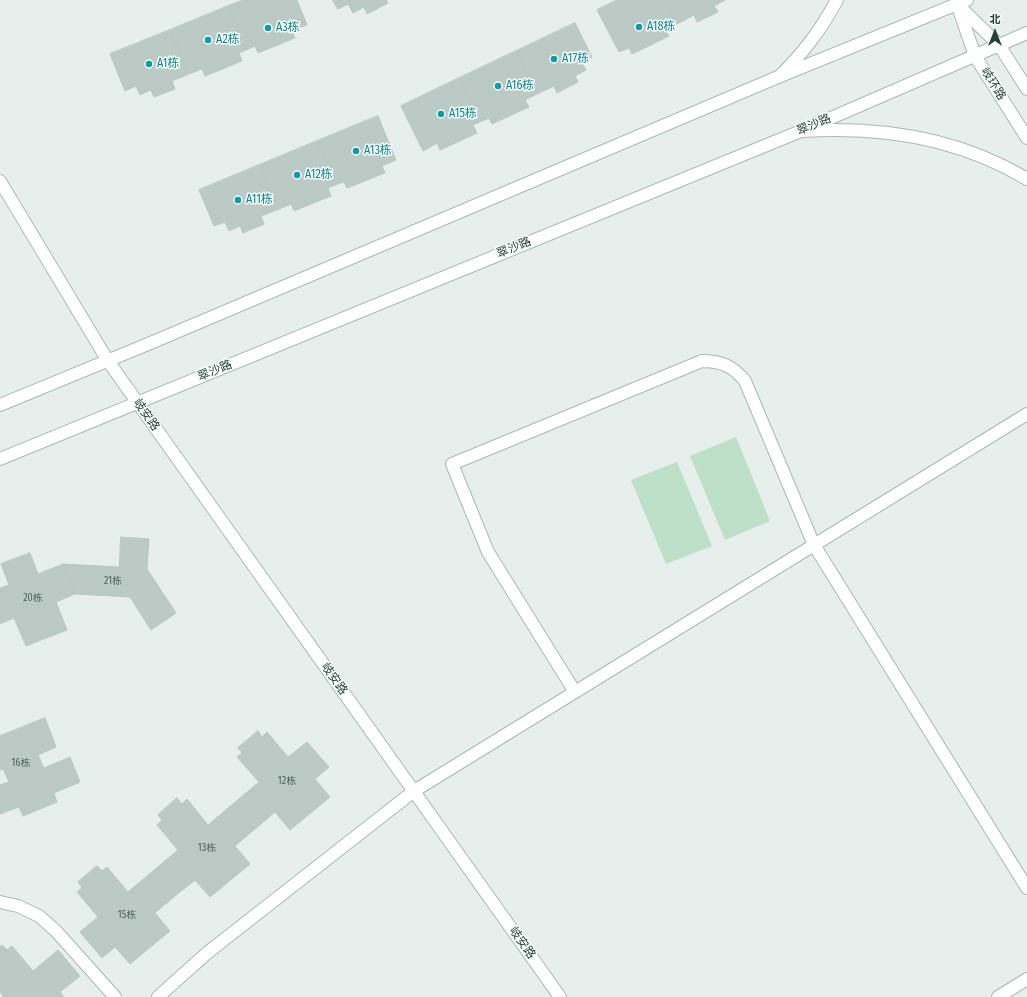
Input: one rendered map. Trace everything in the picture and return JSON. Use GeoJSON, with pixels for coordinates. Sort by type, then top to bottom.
{"type":"FeatureCollection","features":[{"type":"Feature","properties":{"kind":"street"},"geometry":{"type":"LineString","coordinates":[[778,77],[802,54],[822,27],[837,0]]}},
{"type":"Feature","properties":{"kind":"street"},"geometry":{"type":"LineString","coordinates":[[0,405],[959,1],[999,45],[1027,89]]}},
{"type":"Feature","properties":{"kind":"street","name":"岐环路"},"geometry":{"type":"LineString","coordinates":[[959,1],[975,56],[1027,138]]}},
{"type":"Feature","properties":{"kind":"street","name":"翠沙路"},"geometry":{"type":"LineString","coordinates":[[0,459],[801,131],[1027,33]]}},
{"type":"Feature","properties":{"kind":"street"},"geometry":{"type":"LineString","coordinates":[[801,131],[866,130],[898,133],[961,149],[991,161],[1027,179]]}},
{"type":"Feature","properties":{"kind":"street","name":"岐安路"},"geometry":{"type":"LineString","coordinates":[[0,181],[108,360],[560,997]]}},
{"type":"Feature","properties":{"kind":"street"},"geometry":{"type":"LineString","coordinates":[[575,692],[488,552],[452,464],[702,361],[722,363],[731,367],[745,381],[814,545],[1027,888]]}},
{"type":"Feature","properties":{"kind":"street"},"geometry":{"type":"LineString","coordinates":[[158,997],[207,953],[414,791],[1027,414]]}},
{"type":"Feature","properties":{"kind":"street"},"geometry":{"type":"LineString","coordinates":[[0,902],[18,906],[39,916],[56,931],[115,997]]}},
{"type":"Feature","properties":{"kind":"street"},"geometry":{"type":"LineString","coordinates":[[998,997],[1027,979]]}},
{"type":"Feature","properties":{"kind":"green space"},"geometry":{"type":"Polygon","coordinates":[[[736,437],[770,521],[725,540],[690,456],[736,437]]]}},
{"type":"Feature","properties":{"kind":"green space"},"geometry":{"type":"Polygon","coordinates":[[[677,462],[712,546],[666,564],[631,480],[677,462]]]}},
{"type":"Feature","properties":{"kind":"building","name":"A3栋"},"geometry":{"type":"Polygon","coordinates":[[[243,0],[297,0],[307,25],[292,30],[295,38],[258,53],[255,46],[246,50],[228,6],[243,0]]]}},
{"type":"Feature","properties":{"kind":"building"},"geometry":{"type":"Polygon","coordinates":[[[333,0],[386,0],[388,3],[367,14],[364,7],[353,13],[348,4],[338,9],[333,0]]]}},
{"type":"Feature","properties":{"kind":"building","name":"A18栋"},"geometry":{"type":"Polygon","coordinates":[[[617,0],[666,0],[677,24],[665,30],[669,36],[632,54],[629,48],[619,52],[597,10],[617,0]]]}},
{"type":"Feature","properties":{"kind":"building"},"geometry":{"type":"Polygon","coordinates":[[[666,0],[725,0],[714,6],[718,12],[697,22],[694,15],[677,24],[666,0]]]}},
{"type":"Feature","properties":{"kind":"building","name":"A2栋"},"geometry":{"type":"Polygon","coordinates":[[[228,6],[246,50],[239,53],[242,61],[205,76],[202,69],[189,74],[170,30],[228,6]]]}},
{"type":"Feature","properties":{"kind":"building","name":"A17栋"},"geometry":{"type":"Polygon","coordinates":[[[575,23],[592,57],[581,62],[586,70],[575,76],[578,82],[557,93],[554,86],[537,94],[516,51],[575,23]]]}},
{"type":"Feature","properties":{"kind":"building","name":"A1栋"},"geometry":{"type":"Polygon","coordinates":[[[170,30],[189,74],[172,81],[175,89],[154,97],[151,90],[140,95],[136,86],[125,91],[110,54],[170,30]]]}},
{"type":"Feature","properties":{"kind":"building","name":"A16栋"},"geometry":{"type":"Polygon","coordinates":[[[516,51],[537,94],[525,100],[529,107],[492,124],[489,118],[480,122],[459,78],[516,51]]]}},
{"type":"Feature","properties":{"kind":"building","name":"A15栋"},"geometry":{"type":"Polygon","coordinates":[[[459,78],[480,122],[473,125],[477,133],[440,150],[437,143],[423,151],[401,106],[459,78]]]}},
{"type":"Feature","properties":{"kind":"building","name":"A13栋"},"geometry":{"type":"Polygon","coordinates":[[[378,116],[396,160],[382,166],[385,173],[347,188],[344,182],[335,185],[317,141],[378,116]]]}},
{"type":"Feature","properties":{"kind":"building","name":"A12栋"},"geometry":{"type":"Polygon","coordinates":[[[317,141],[335,185],[328,188],[331,196],[294,211],[291,204],[277,210],[259,165],[317,141]]]}},
{"type":"Feature","properties":{"kind":"building","name":"A11栋"},"geometry":{"type":"Polygon","coordinates":[[[259,165],[277,210],[261,216],[264,224],[243,233],[240,226],[229,231],[225,222],[214,226],[199,190],[259,165]]]}},
{"type":"Feature","properties":{"kind":"building"},"geometry":{"type":"Polygon","coordinates":[[[121,537],[149,539],[147,569],[176,613],[151,630],[130,597],[75,594],[63,564],[119,567],[121,537]]]}},
{"type":"Feature","properties":{"kind":"building"},"geometry":{"type":"Polygon","coordinates":[[[30,553],[38,574],[63,564],[75,594],[56,602],[67,630],[26,646],[14,618],[0,624],[0,588],[9,585],[1,564],[30,553]]]}},
{"type":"Feature","properties":{"kind":"building"},"geometry":{"type":"Polygon","coordinates":[[[45,718],[56,747],[38,755],[44,768],[70,757],[80,782],[54,793],[57,802],[23,816],[19,807],[0,814],[0,785],[9,782],[3,769],[0,770],[0,736],[45,718]]]}},
{"type":"Feature","properties":{"kind":"building"},"geometry":{"type":"Polygon","coordinates":[[[258,731],[262,737],[267,732],[288,757],[307,742],[329,767],[315,779],[330,797],[290,830],[275,812],[255,829],[234,803],[259,782],[237,757],[242,753],[238,748],[258,731]]]}},
{"type":"Feature","properties":{"kind":"building"},"geometry":{"type":"Polygon","coordinates":[[[177,798],[182,804],[187,799],[208,825],[234,803],[255,829],[235,846],[250,864],[210,897],[195,880],[175,896],[153,871],[178,850],[157,825],[162,820],[158,815],[177,798]]]}},
{"type":"Feature","properties":{"kind":"building"},"geometry":{"type":"Polygon","coordinates":[[[97,866],[102,871],[107,867],[128,892],[153,871],[175,896],[155,913],[170,931],[130,964],[115,947],[102,958],[80,932],[98,917],[77,892],[82,888],[78,882],[97,866]]]}},
{"type":"Feature","properties":{"kind":"building"},"geometry":{"type":"Polygon","coordinates":[[[2,945],[7,950],[12,946],[33,971],[58,950],[80,976],[60,992],[64,997],[2,997],[3,996],[0,992],[0,947],[2,945]]]}},
{"type":"Feature","properties":{"kind":"place","name":"A18栋"},"geometry":{"type":"Point","coordinates":[639,27]}},
{"type":"Feature","properties":{"kind":"place","name":"A3栋"},"geometry":{"type":"Point","coordinates":[268,28]}},
{"type":"Feature","properties":{"kind":"place","name":"A2栋"},"geometry":{"type":"Point","coordinates":[208,40]}},
{"type":"Feature","properties":{"kind":"place","name":"A17栋"},"geometry":{"type":"Point","coordinates":[554,59]}},
{"type":"Feature","properties":{"kind":"place","name":"A1栋"},"geometry":{"type":"Point","coordinates":[149,64]}},
{"type":"Feature","properties":{"kind":"place","name":"A16栋"},"geometry":{"type":"Point","coordinates":[498,86]}},
{"type":"Feature","properties":{"kind":"place","name":"A15栋"},"geometry":{"type":"Point","coordinates":[441,114]}},
{"type":"Feature","properties":{"kind":"place","name":"A13栋"},"geometry":{"type":"Point","coordinates":[356,151]}},
{"type":"Feature","properties":{"kind":"place","name":"A12栋"},"geometry":{"type":"Point","coordinates":[297,175]}},
{"type":"Feature","properties":{"kind":"place","name":"A11栋"},"geometry":{"type":"Point","coordinates":[238,200]}}]}
